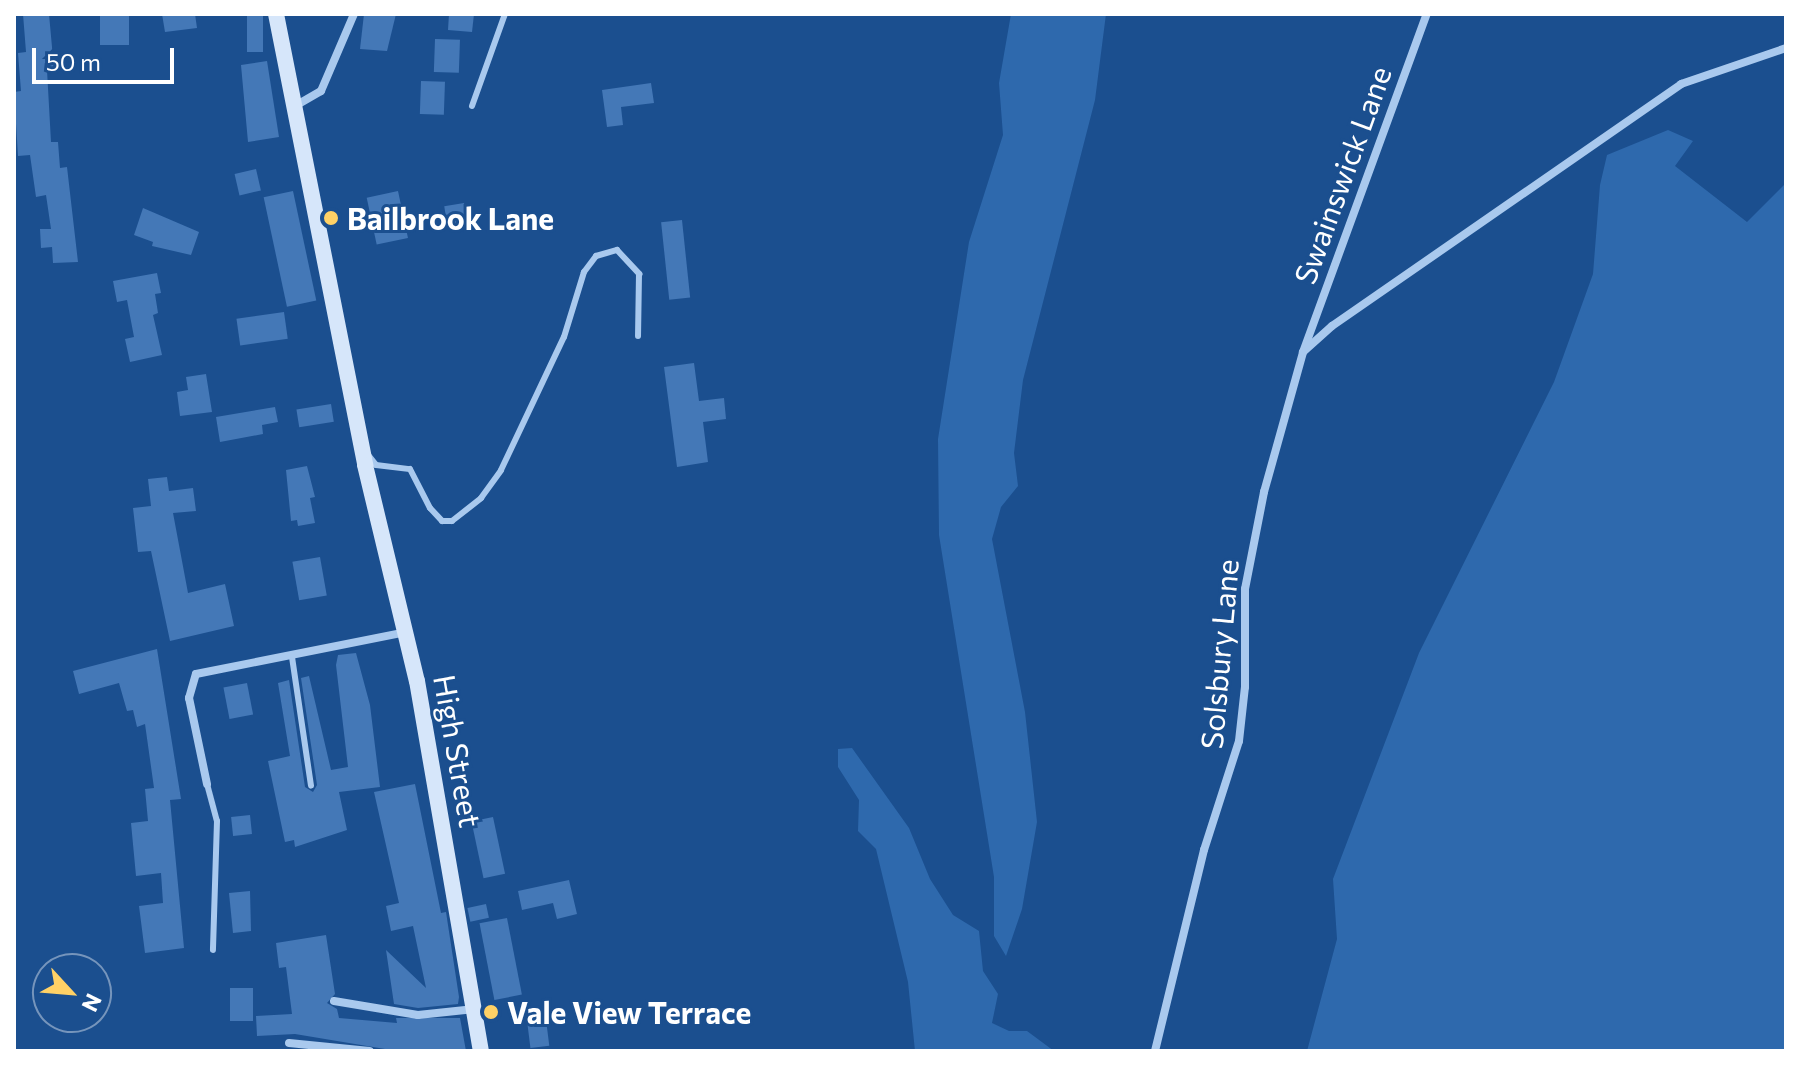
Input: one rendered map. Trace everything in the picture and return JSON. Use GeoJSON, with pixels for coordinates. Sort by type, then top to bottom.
{"type":"FeatureCollection","features":[{"type":"Feature","properties":{"kind":"street","name":"High Street"},"geometry":{"type":"LineString","coordinates":[[276,14],[361,447],[407,632],[481,1051]]}},
{"type":"Feature","properties":{"kind":"street"},"geometry":{"type":"LineString","coordinates":[[294,106],[321,91],[354,14]]}},
{"type":"Feature","properties":{"kind":"street","name":"Swainswick Lane"},"geometry":{"type":"LineString","coordinates":[[1303,352],[1427,14]]}},
{"type":"Feature","properties":{"kind":"street"},"geometry":{"type":"LineString","coordinates":[[1303,352],[1332,326],[1681,84],[1786,48]]}},
{"type":"Feature","properties":{"kind":"street","name":"Solsbury Lane"},"geometry":{"type":"LineString","coordinates":[[1155,1051],[1204,850],[1239,741],[1245,687],[1245,589],[1264,492],[1303,352]]}},
{"type":"Feature","properties":{"kind":"street"},"geometry":{"type":"LineString","coordinates":[[207,784],[189,698],[196,674],[407,632]]}},
{"type":"Feature","properties":{"kind":"street"},"geometry":{"type":"LineString","coordinates":[[334,1001],[418,1015],[476,1009]]}},
{"type":"Feature","properties":{"kind":"street"},"geometry":{"type":"LineString","coordinates":[[289,1043],[370,1051]]}},
{"type":"Feature","properties":{"kind":"lane"},"geometry":{"type":"LineString","coordinates":[[472,106],[505,14]]}},
{"type":"Feature","properties":{"kind":"lane"},"geometry":{"type":"LineString","coordinates":[[361,447],[376,465],[410,469],[430,508],[442,521],[452,521],[481,498],[501,470],[564,337],[584,272],[596,256],[617,250],[639,274],[638,336]]}},
{"type":"Feature","properties":{"kind":"lane"},"geometry":{"type":"LineString","coordinates":[[292,657],[311,786]]}},
{"type":"Feature","properties":{"kind":"lane"},"geometry":{"type":"LineString","coordinates":[[207,784],[217,821],[213,950]]}},
{"type":"Feature","properties":{"kind":"shaded area"},"geometry":{"type":"Polygon","coordinates":[[[1011,14],[1106,14],[1095,100],[1023,380],[1014,453],[1018,486],[1001,507],[992,539],[1025,712],[1037,822],[1022,909],[1006,956],[994,936],[994,877],[939,535],[938,439],[969,242],[1003,135],[999,83],[1011,14]]]}},
{"type":"Feature","properties":{"kind":"shaded area"},"geometry":{"type":"Polygon","coordinates":[[[1668,130],[1693,141],[1675,166],[1747,222],[1786,183],[1786,1051],[1307,1051],[1337,939],[1333,879],[1419,653],[1554,382],[1593,274],[1600,185],[1607,155],[1668,130]]]}},
{"type":"Feature","properties":{"kind":"shaded area"},"geometry":{"type":"Polygon","coordinates":[[[852,748],[909,828],[930,879],[953,915],[979,931],[983,971],[998,994],[992,1023],[1009,1031],[1027,1031],[1054,1051],[915,1051],[908,982],[876,849],[858,831],[859,800],[838,767],[838,749],[852,748]]]}},
{"type":"Feature","properties":{"kind":"building"},"geometry":{"type":"Polygon","coordinates":[[[23,14],[49,14],[54,69],[47,70],[51,142],[58,142],[60,168],[67,167],[78,262],[53,263],[52,247],[41,248],[40,229],[51,229],[46,195],[36,197],[30,155],[18,156],[14,92],[21,91],[18,53],[26,52],[23,14]]]}},
{"type":"Feature","properties":{"kind":"building"},"geometry":{"type":"Polygon","coordinates":[[[100,14],[129,14],[129,45],[100,45],[100,14]]]}},
{"type":"Feature","properties":{"kind":"building"},"geometry":{"type":"Polygon","coordinates":[[[162,14],[195,14],[197,28],[165,32],[162,14]]]}},
{"type":"Feature","properties":{"kind":"building"},"geometry":{"type":"Polygon","coordinates":[[[247,14],[263,14],[263,52],[247,52],[247,14]]]}},
{"type":"Feature","properties":{"kind":"building"},"geometry":{"type":"Polygon","coordinates":[[[364,14],[396,14],[387,51],[360,49],[364,14]]]}},
{"type":"Feature","properties":{"kind":"building"},"geometry":{"type":"Polygon","coordinates":[[[449,14],[474,14],[472,32],[448,30],[449,14]]]}},
{"type":"Feature","properties":{"kind":"building"},"geometry":{"type":"Polygon","coordinates":[[[435,39],[460,40],[459,73],[434,72],[435,39]]]}},
{"type":"Feature","properties":{"kind":"building"},"geometry":{"type":"Polygon","coordinates":[[[267,61],[279,137],[248,142],[241,65],[267,61]]]}},
{"type":"Feature","properties":{"kind":"building"},"geometry":{"type":"Polygon","coordinates":[[[421,81],[445,82],[444,115],[420,114],[421,81]]]}},
{"type":"Feature","properties":{"kind":"building"},"geometry":{"type":"Polygon","coordinates":[[[651,83],[654,103],[621,107],[623,125],[607,127],[602,90],[651,83]]]}},
{"type":"Feature","properties":{"kind":"building"},"geometry":{"type":"Polygon","coordinates":[[[256,169],[261,190],[240,195],[235,174],[256,169]]]}},
{"type":"Feature","properties":{"kind":"building"},"geometry":{"type":"Polygon","coordinates":[[[293,191],[316,301],[287,307],[264,197],[293,191]]]}},
{"type":"Feature","properties":{"kind":"building"},"geometry":{"type":"Polygon","coordinates":[[[398,191],[408,238],[377,245],[367,198],[398,191]]]}},
{"type":"Feature","properties":{"kind":"building"},"geometry":{"type":"Polygon","coordinates":[[[464,203],[467,222],[447,225],[444,206],[464,203]]]}},
{"type":"Feature","properties":{"kind":"building"},"geometry":{"type":"Polygon","coordinates":[[[143,208],[199,232],[191,255],[152,246],[153,242],[134,235],[143,208]]]}},
{"type":"Feature","properties":{"kind":"building"},"geometry":{"type":"Polygon","coordinates":[[[682,220],[690,298],[669,300],[661,222],[682,220]]]}},
{"type":"Feature","properties":{"kind":"building"},"geometry":{"type":"Polygon","coordinates":[[[157,273],[161,293],[155,294],[158,313],[153,315],[162,355],[130,362],[125,339],[134,337],[127,300],[117,302],[113,281],[157,273]]]}},
{"type":"Feature","properties":{"kind":"building"},"geometry":{"type":"Polygon","coordinates":[[[284,312],[288,339],[240,345],[236,319],[284,312]]]}},
{"type":"Feature","properties":{"kind":"building"},"geometry":{"type":"Polygon","coordinates":[[[694,363],[699,401],[724,398],[726,419],[703,422],[708,462],[677,467],[664,367],[694,363]]]}},
{"type":"Feature","properties":{"kind":"building"},"geometry":{"type":"Polygon","coordinates":[[[206,374],[212,412],[180,416],[177,392],[188,390],[186,377],[206,374]]]}},
{"type":"Feature","properties":{"kind":"building"},"geometry":{"type":"Polygon","coordinates":[[[331,404],[334,422],[299,427],[296,409],[331,404]]]}},
{"type":"Feature","properties":{"kind":"building"},"geometry":{"type":"Polygon","coordinates":[[[275,407],[278,422],[262,425],[263,434],[220,442],[216,417],[275,407]]]}},
{"type":"Feature","properties":{"kind":"building"},"geometry":{"type":"Polygon","coordinates":[[[307,466],[315,497],[310,498],[315,523],[298,526],[297,520],[291,521],[286,470],[307,466]]]}},
{"type":"Feature","properties":{"kind":"building"},"geometry":{"type":"Polygon","coordinates":[[[167,477],[169,491],[193,488],[196,511],[173,513],[188,593],[225,584],[234,626],[170,641],[151,551],[138,552],[133,508],[151,506],[148,479],[167,477]]]}},
{"type":"Feature","properties":{"kind":"building"},"geometry":{"type":"Polygon","coordinates":[[[320,557],[327,595],[299,600],[292,562],[320,557]]]}},
{"type":"Feature","properties":{"kind":"building"},"geometry":{"type":"Polygon","coordinates":[[[157,649],[181,799],[170,800],[184,948],[145,953],[139,906],[163,903],[161,873],[136,876],[131,823],[148,821],[145,789],[154,788],[145,724],[137,727],[133,710],[127,711],[119,683],[79,694],[73,671],[157,649]]]}},
{"type":"Feature","properties":{"kind":"building"},"geometry":{"type":"Polygon","coordinates":[[[356,653],[370,705],[380,787],[339,792],[347,830],[295,847],[294,840],[285,842],[268,761],[290,756],[278,683],[289,680],[305,787],[313,792],[317,785],[301,678],[309,676],[331,770],[348,767],[336,665],[338,655],[356,653]]]}},
{"type":"Feature","properties":{"kind":"building"},"geometry":{"type":"Polygon","coordinates":[[[247,683],[253,714],[230,719],[223,688],[247,683]]]}},
{"type":"Feature","properties":{"kind":"building"},"geometry":{"type":"Polygon","coordinates":[[[415,784],[441,913],[446,912],[458,1004],[418,1008],[394,1004],[386,950],[426,988],[413,926],[391,931],[386,906],[399,903],[374,792],[415,784]]]}},
{"type":"Feature","properties":{"kind":"building"},"geometry":{"type":"Polygon","coordinates":[[[250,815],[252,834],[233,836],[231,817],[250,815]]]}},
{"type":"Feature","properties":{"kind":"building"},"geometry":{"type":"Polygon","coordinates":[[[493,817],[505,874],[484,878],[471,822],[493,817]]]}},
{"type":"Feature","properties":{"kind":"building"},"geometry":{"type":"Polygon","coordinates":[[[569,880],[577,914],[557,919],[553,903],[522,910],[518,891],[569,880]]]}},
{"type":"Feature","properties":{"kind":"building"},"geometry":{"type":"Polygon","coordinates":[[[250,891],[251,931],[233,933],[229,893],[250,891]]]}},
{"type":"Feature","properties":{"kind":"building"},"geometry":{"type":"Polygon","coordinates":[[[486,904],[489,918],[470,922],[467,908],[486,904]]]}},
{"type":"Feature","properties":{"kind":"building"},"geometry":{"type":"Polygon","coordinates":[[[507,918],[522,995],[494,1000],[480,923],[507,918]]]}},
{"type":"Feature","properties":{"kind":"building"},"geometry":{"type":"Polygon","coordinates":[[[326,935],[335,994],[327,1003],[337,1009],[339,1018],[397,1023],[396,1018],[460,1018],[466,1051],[397,1051],[295,1034],[257,1036],[256,1016],[292,1014],[286,967],[279,968],[276,943],[326,935]]]}},
{"type":"Feature","properties":{"kind":"building"},"geometry":{"type":"Polygon","coordinates":[[[230,988],[253,988],[253,1021],[230,1021],[230,988]]]}},
{"type":"Feature","properties":{"kind":"building"},"geometry":{"type":"Polygon","coordinates":[[[545,1011],[549,1046],[530,1048],[526,1013],[545,1011]]]}},
{"type":"Feature","properties":{"kind":"place","name":"Bailbrook Lane"},"geometry":{"type":"Point","coordinates":[331,218]}},
{"type":"Feature","properties":{"kind":"place","name":"Vale View Terrace"},"geometry":{"type":"Point","coordinates":[491,1012]}}]}
